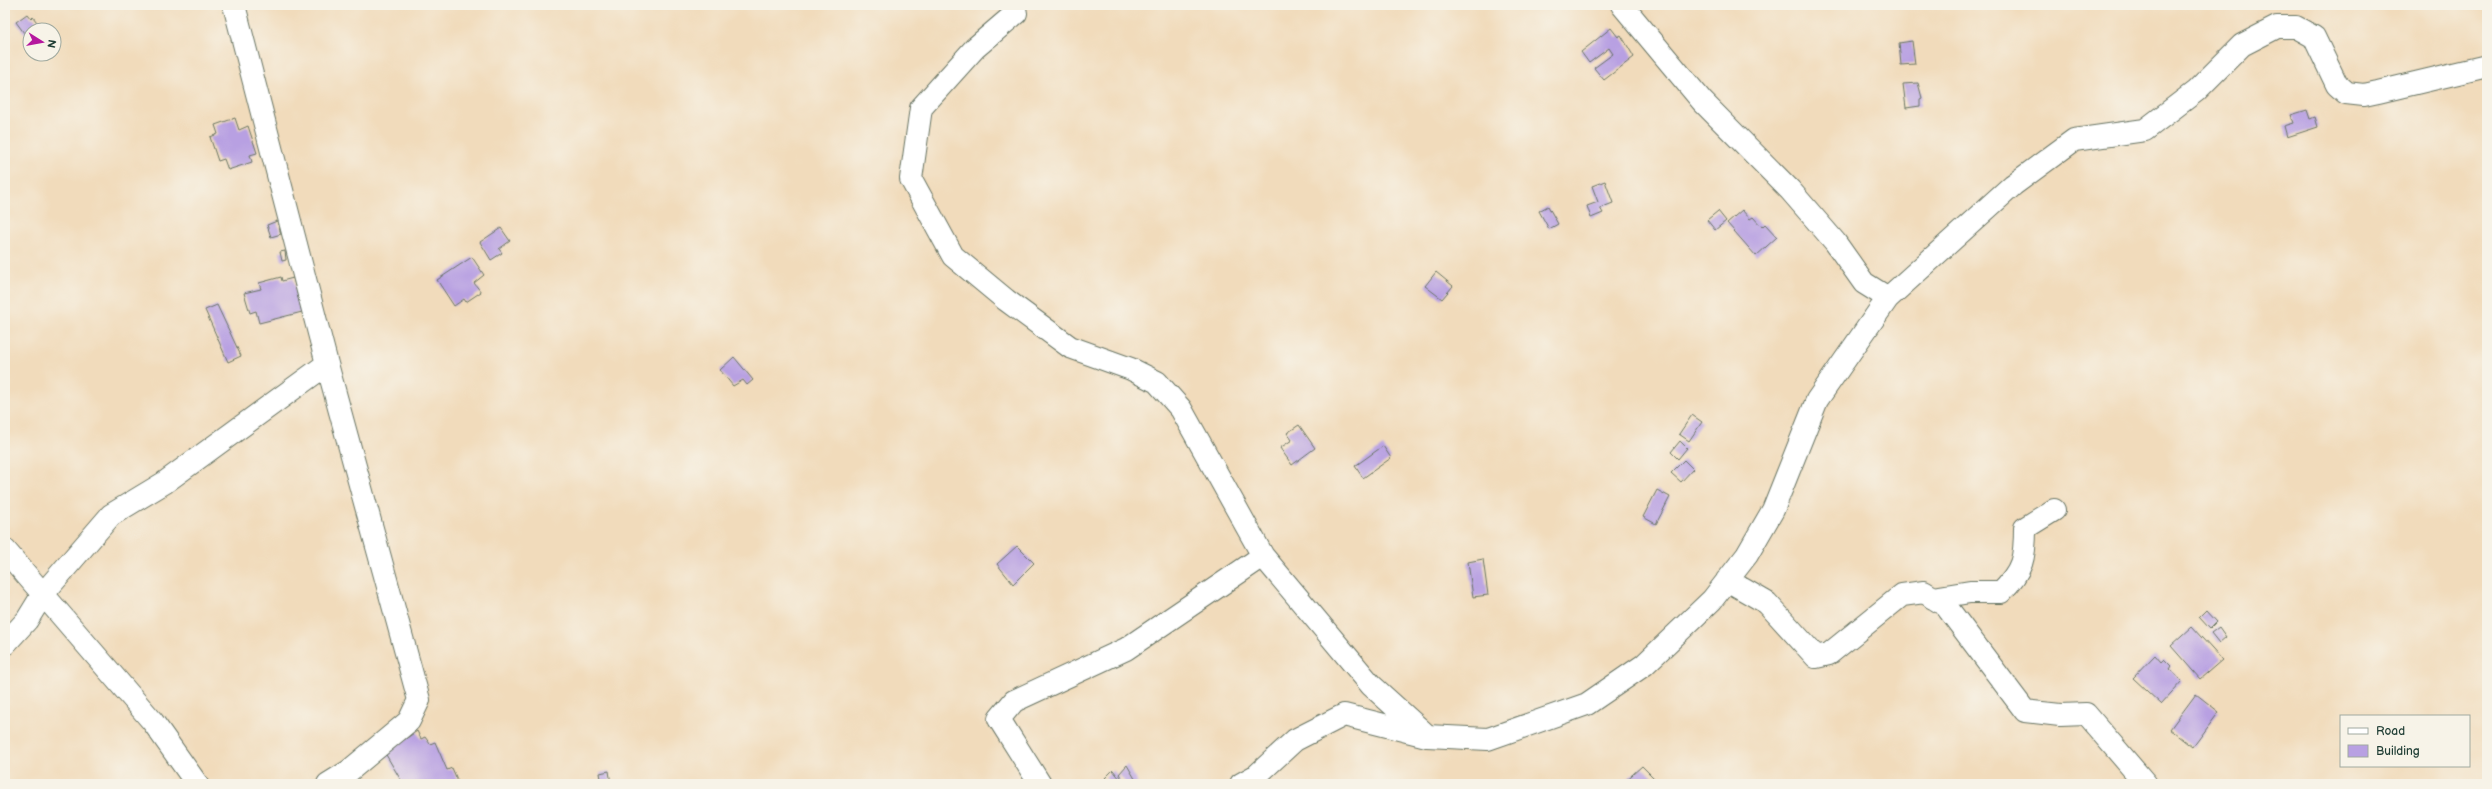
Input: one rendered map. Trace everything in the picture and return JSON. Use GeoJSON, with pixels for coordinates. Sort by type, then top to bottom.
{"type":"FeatureCollection","features":[{"type":"Feature","properties":{"kind":"street"},"geometry":{"type":"LineString","coordinates":[[234,5],[327,364],[418,700],[409,721],[349,771],[328,784]]}},
{"type":"Feature","properties":{"kind":"street"},"geometry":{"type":"LineString","coordinates":[[1622,5],[1702,101],[1790,190],[1835,242],[1864,283],[1888,298]]}},
{"type":"Feature","properties":{"kind":"street"},"geometry":{"type":"LineString","coordinates":[[1016,13],[975,48],[921,108],[911,179],[953,256],[1006,300],[1070,347],[1131,369],[1157,382],[1181,409],[1263,556],[1371,685],[1427,736]]}},
{"type":"Feature","properties":{"kind":"street"},"geometry":{"type":"LineString","coordinates":[[1241,784],[1257,775],[1295,740],[1344,715],[1427,736],[1488,739],[1587,704],[1644,665],[1712,600],[1747,555],[1773,510],[1818,400],[1888,298],[2013,185],[2074,140],[2146,130],[2196,91],[2242,45],[2277,27],[2296,27],[2314,37],[2337,85],[2346,93],[2364,95],[2487,66]]}},
{"type":"Feature","properties":{"kind":"street"},"geometry":{"type":"LineString","coordinates":[[5,644],[27,620],[43,594],[111,515],[164,483],[327,364]]}},
{"type":"Feature","properties":{"kind":"street"},"geometry":{"type":"LineString","coordinates":[[1933,598],[1970,592],[2001,592],[2017,576],[2025,548],[2025,528],[2054,510]]}},
{"type":"Feature","properties":{"kind":"street"},"geometry":{"type":"LineString","coordinates":[[5,550],[153,722],[197,784]]}},
{"type":"Feature","properties":{"kind":"street"},"geometry":{"type":"LineString","coordinates":[[1040,784],[999,719],[1014,700],[1126,649],[1263,556]]}},
{"type":"Feature","properties":{"kind":"street"},"geometry":{"type":"LineString","coordinates":[[1727,580],[1768,603],[1816,657],[1829,654],[1902,595],[1924,592],[1946,606],[2025,711],[2060,715],[2086,714],[2146,784]]}},
{"type":"Feature","properties":{"kind":"building"},"geometry":{"type":"Polygon","coordinates":[[[27,14],[31,19],[33,17],[37,22],[22,22],[22,30],[16,22],[27,14]]]}},
{"type":"Feature","properties":{"kind":"building"},"geometry":{"type":"Polygon","coordinates":[[[1611,28],[1618,37],[1621,35],[1634,57],[1604,80],[1594,68],[1613,54],[1609,48],[1589,63],[1581,52],[1611,28]]]}},
{"type":"Feature","properties":{"kind":"building"},"geometry":{"type":"Polygon","coordinates":[[[1912,41],[1915,64],[1901,65],[1899,43],[1912,41]]]}},
{"type":"Feature","properties":{"kind":"building"},"geometry":{"type":"Polygon","coordinates":[[[1918,83],[1922,98],[1920,99],[1920,106],[1906,108],[1903,84],[1918,83]]]}},
{"type":"Feature","properties":{"kind":"building"},"geometry":{"type":"Polygon","coordinates":[[[2307,110],[2310,119],[2315,117],[2318,127],[2287,137],[2284,126],[2294,123],[2291,115],[2307,110]]]}},
{"type":"Feature","properties":{"kind":"building"},"geometry":{"type":"Polygon","coordinates":[[[235,118],[239,130],[248,126],[257,153],[250,155],[252,162],[228,170],[224,159],[218,161],[210,137],[218,134],[215,125],[235,118]]]}},
{"type":"Feature","properties":{"kind":"building"},"geometry":{"type":"Polygon","coordinates":[[[1605,181],[1613,203],[1600,208],[1603,213],[1591,218],[1587,206],[1598,202],[1592,186],[1605,181]]]}},
{"type":"Feature","properties":{"kind":"building"},"geometry":{"type":"Polygon","coordinates":[[[1548,206],[1558,224],[1549,229],[1539,211],[1548,206]]]}},
{"type":"Feature","properties":{"kind":"building"},"geometry":{"type":"Polygon","coordinates":[[[1742,210],[1750,219],[1753,217],[1762,227],[1765,224],[1777,237],[1756,256],[1727,223],[1742,210]]]}},
{"type":"Feature","properties":{"kind":"building"},"geometry":{"type":"Polygon","coordinates":[[[1718,211],[1726,221],[1715,230],[1707,220],[1718,211]]]}},
{"type":"Feature","properties":{"kind":"building"},"geometry":{"type":"Polygon","coordinates":[[[277,221],[281,234],[271,237],[267,225],[277,221]]]}},
{"type":"Feature","properties":{"kind":"building"},"geometry":{"type":"Polygon","coordinates":[[[501,228],[510,241],[499,249],[502,253],[491,260],[480,242],[501,228]]]}},
{"type":"Feature","properties":{"kind":"building"},"geometry":{"type":"Polygon","coordinates":[[[285,251],[286,260],[282,261],[280,252],[285,251]]]}},
{"type":"Feature","properties":{"kind":"building"},"geometry":{"type":"Polygon","coordinates":[[[472,257],[484,275],[474,283],[481,292],[466,302],[464,299],[454,306],[437,280],[472,257]]]}},
{"type":"Feature","properties":{"kind":"building"},"geometry":{"type":"Polygon","coordinates":[[[1436,272],[1453,286],[1442,299],[1425,286],[1436,272]]]}},
{"type":"Feature","properties":{"kind":"building"},"geometry":{"type":"Polygon","coordinates":[[[281,277],[282,281],[293,278],[302,312],[259,323],[256,311],[250,313],[244,293],[261,289],[259,283],[281,277]]]}},
{"type":"Feature","properties":{"kind":"building"},"geometry":{"type":"Polygon","coordinates":[[[217,305],[241,356],[228,362],[205,310],[217,305]]]}},
{"type":"Feature","properties":{"kind":"building"},"geometry":{"type":"Polygon","coordinates":[[[734,357],[753,380],[747,385],[743,380],[733,386],[720,370],[734,357]]]}},
{"type":"Feature","properties":{"kind":"building"},"geometry":{"type":"Polygon","coordinates":[[[1692,415],[1702,422],[1689,441],[1679,434],[1692,415]]]}},
{"type":"Feature","properties":{"kind":"building"},"geometry":{"type":"Polygon","coordinates":[[[1299,425],[1315,448],[1292,465],[1280,448],[1292,440],[1287,433],[1299,425]]]}},
{"type":"Feature","properties":{"kind":"building"},"geometry":{"type":"Polygon","coordinates":[[[1680,441],[1687,448],[1678,459],[1671,452],[1680,441]]]}},
{"type":"Feature","properties":{"kind":"building"},"geometry":{"type":"Polygon","coordinates":[[[1383,446],[1391,458],[1363,478],[1355,466],[1383,446]]]}},
{"type":"Feature","properties":{"kind":"building"},"geometry":{"type":"Polygon","coordinates":[[[1684,460],[1693,469],[1681,482],[1671,473],[1684,460]]]}},
{"type":"Feature","properties":{"kind":"building"},"geometry":{"type":"Polygon","coordinates":[[[1657,490],[1670,497],[1656,524],[1643,517],[1657,490]]]}},
{"type":"Feature","properties":{"kind":"building"},"geometry":{"type":"Polygon","coordinates":[[[1017,546],[1034,563],[1013,584],[997,564],[1017,546]]]}},
{"type":"Feature","properties":{"kind":"building"},"geometry":{"type":"Polygon","coordinates":[[[1483,559],[1488,595],[1473,597],[1468,562],[1483,559]]]}},
{"type":"Feature","properties":{"kind":"building"},"geometry":{"type":"Polygon","coordinates":[[[2206,610],[2217,622],[2210,629],[2199,617],[2206,610]]]}},
{"type":"Feature","properties":{"kind":"building"},"geometry":{"type":"Polygon","coordinates":[[[2192,627],[2222,660],[2200,679],[2171,646],[2192,627]]]}},
{"type":"Feature","properties":{"kind":"building"},"geometry":{"type":"Polygon","coordinates":[[[2219,627],[2226,637],[2219,643],[2211,633],[2219,627]]]}},
{"type":"Feature","properties":{"kind":"building"},"geometry":{"type":"Polygon","coordinates":[[[2155,655],[2161,662],[2164,659],[2171,666],[2169,669],[2182,681],[2161,704],[2133,678],[2155,655]]]}},
{"type":"Feature","properties":{"kind":"building"},"geometry":{"type":"Polygon","coordinates":[[[2196,694],[2219,712],[2193,747],[2170,729],[2196,694]]]}},
{"type":"Feature","properties":{"kind":"building"},"geometry":{"type":"Polygon","coordinates":[[[417,731],[421,739],[425,737],[430,744],[435,742],[447,770],[452,768],[459,784],[397,784],[402,782],[385,753],[417,731]]]}},
{"type":"Feature","properties":{"kind":"building"},"geometry":{"type":"Polygon","coordinates":[[[1127,765],[1138,784],[1126,784],[1119,774],[1127,765]]]}},
{"type":"Feature","properties":{"kind":"building"},"geometry":{"type":"Polygon","coordinates":[[[1642,766],[1655,779],[1650,784],[1623,783],[1642,766]]]}},
{"type":"Feature","properties":{"kind":"building"},"geometry":{"type":"Polygon","coordinates":[[[1113,770],[1120,779],[1116,784],[1111,784],[1105,778],[1113,770]]]}},
{"type":"Feature","properties":{"kind":"building"},"geometry":{"type":"Polygon","coordinates":[[[609,771],[611,784],[602,784],[600,773],[609,771]]]}}]}
